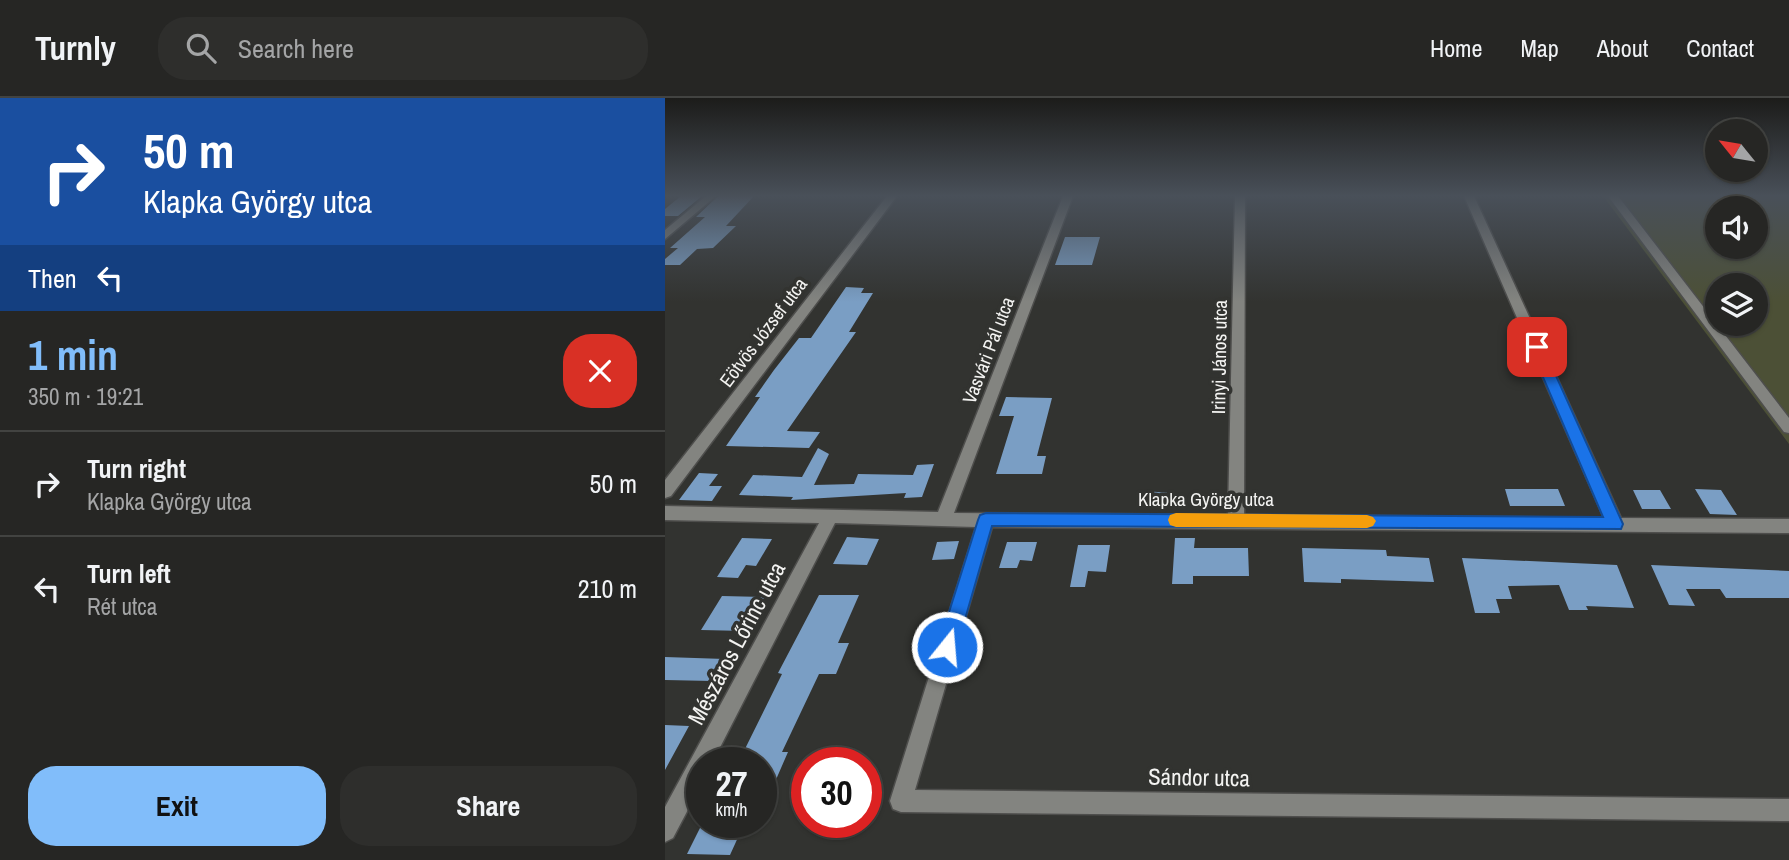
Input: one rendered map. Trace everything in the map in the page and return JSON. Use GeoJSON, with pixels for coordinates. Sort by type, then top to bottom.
{"type":"FeatureCollection","features":[{"type":"Feature","properties":{"kind":"street","name":"Eötvös József utca"},"geometry":{"type":"LineString","coordinates":[[665,492],[864,232]]}},
{"type":"Feature","properties":{"kind":"street","name":"Vasvári Pál utca"},"geometry":{"type":"LineString","coordinates":[[944,517],[1054,232]]}},
{"type":"Feature","properties":{"kind":"street","name":"Irinyi János utca"},"geometry":{"type":"LineString","coordinates":[[1236,520],[1240,232]]}},
{"type":"Feature","properties":{"kind":"street"},"geometry":{"type":"LineString","coordinates":[[1485,232],[1615,524]]}},
{"type":"Feature","properties":{"kind":"street"},"geometry":{"type":"LineString","coordinates":[[1641,232],[1789,428]]}},
{"type":"Feature","properties":{"kind":"street","name":"Klapka György utca"},"geometry":{"type":"LineString","coordinates":[[665,513],[986,520],[1789,526]]}},
{"type":"Feature","properties":{"kind":"street","name":"Mészáros Lőrinc utca"},"geometry":{"type":"LineString","coordinates":[[665,830],[831,516]]}},
{"type":"Feature","properties":{"kind":"street","name":"Sándor utca"},"geometry":{"type":"LineString","coordinates":[[986,520],[901,801],[1789,810]]}},
{"type":"Feature","properties":{"kind":"green space"},"geometry":{"type":"Polygon","coordinates":[[[1630,232],[1705,232],[1705,259],[1768,259],[1768,232],[1789,232],[1789,444],[1708,336],[1768,336],[1768,273],[1705,273],[1705,332],[1630,232]]]}},
{"type":"Feature","properties":{"kind":"building"},"geometry":{"type":"Polygon","coordinates":[[[689,232],[730,232],[713,248],[697,249],[680,265],[665,265],[665,259],[678,248],[670,248],[689,232]]]}},
{"type":"Feature","properties":{"kind":"building"},"geometry":{"type":"Polygon","coordinates":[[[1065,237],[1100,237],[1092,265],[1055,265],[1065,237]]]}},
{"type":"Feature","properties":{"kind":"building"},"geometry":{"type":"Polygon","coordinates":[[[846,287],[864,288],[861,293],[873,293],[849,332],[856,332],[787,431],[820,432],[809,448],[726,446],[760,397],[755,397],[774,370],[799,338],[811,338],[846,287]]]}},
{"type":"Feature","properties":{"kind":"building"},"geometry":{"type":"Polygon","coordinates":[[[1006,397],[1052,398],[1037,456],[1046,456],[1042,474],[996,474],[1014,416],[999,416],[1006,397]]]}},
{"type":"Feature","properties":{"kind":"building"},"geometry":{"type":"Polygon","coordinates":[[[818,448],[829,454],[814,485],[854,484],[858,474],[913,475],[917,465],[934,464],[922,497],[904,498],[906,493],[791,500],[793,497],[739,495],[753,475],[802,477],[818,448]]]}},
{"type":"Feature","properties":{"kind":"building"},"geometry":{"type":"Polygon","coordinates":[[[699,473],[718,474],[709,486],[722,486],[712,501],[679,500],[699,473]]]}},
{"type":"Feature","properties":{"kind":"building"},"geometry":{"type":"Polygon","coordinates":[[[1505,489],[1558,489],[1565,506],[1510,506],[1505,489]]]}},
{"type":"Feature","properties":{"kind":"building"},"geometry":{"type":"Polygon","coordinates":[[[1695,489],[1721,490],[1737,515],[1710,514],[1695,489]]]}},
{"type":"Feature","properties":{"kind":"building"},"geometry":{"type":"Polygon","coordinates":[[[1633,490],[1660,490],[1671,509],[1642,509],[1633,490]]]}},
{"type":"Feature","properties":{"kind":"building"},"geometry":{"type":"Polygon","coordinates":[[[1145,491],[1170,493],[1167,507],[1142,505],[1145,491]]]}},
{"type":"Feature","properties":{"kind":"building"},"geometry":{"type":"Polygon","coordinates":[[[847,537],[879,539],[867,565],[833,564],[847,537]]]}},
{"type":"Feature","properties":{"kind":"building"},"geometry":{"type":"Polygon","coordinates":[[[742,538],[772,539],[756,566],[746,565],[738,578],[717,577],[742,538]]]}},
{"type":"Feature","properties":{"kind":"building"},"geometry":{"type":"Polygon","coordinates":[[[1175,538],[1195,538],[1194,548],[1248,548],[1249,576],[1193,576],[1193,584],[1172,584],[1175,538]]]}},
{"type":"Feature","properties":{"kind":"building"},"geometry":{"type":"Polygon","coordinates":[[[959,541],[954,559],[932,560],[937,542],[959,541]]]}},
{"type":"Feature","properties":{"kind":"building"},"geometry":{"type":"Polygon","coordinates":[[[1007,542],[1037,542],[1032,561],[1020,560],[1017,568],[999,568],[1007,542]]]}},
{"type":"Feature","properties":{"kind":"building"},"geometry":{"type":"Polygon","coordinates":[[[1078,545],[1110,545],[1106,572],[1088,571],[1085,587],[1070,587],[1078,545]]]}},
{"type":"Feature","properties":{"kind":"building"},"geometry":{"type":"Polygon","coordinates":[[[1302,548],[1386,550],[1387,556],[1429,558],[1434,582],[1341,579],[1341,583],[1304,582],[1302,548]]]}},
{"type":"Feature","properties":{"kind":"building"},"geometry":{"type":"Polygon","coordinates":[[[1462,558],[1617,565],[1634,608],[1586,606],[1588,610],[1569,610],[1559,585],[1508,586],[1512,599],[1496,599],[1500,613],[1475,613],[1462,558]]]}},
{"type":"Feature","properties":{"kind":"building"},"geometry":{"type":"Polygon","coordinates":[[[1651,565],[1789,571],[1789,598],[1726,598],[1720,589],[1686,589],[1695,606],[1669,605],[1651,565]]]}},
{"type":"Feature","properties":{"kind":"building"},"geometry":{"type":"Polygon","coordinates":[[[819,595],[859,595],[838,643],[849,643],[836,674],[819,674],[782,752],[788,752],[777,777],[777,747],[746,747],[782,674],[778,673],[819,595]]]}},
{"type":"Feature","properties":{"kind":"building"},"geometry":{"type":"Polygon","coordinates":[[[722,596],[765,597],[745,631],[701,630],[722,596]]]}},
{"type":"Feature","properties":{"kind":"building"},"geometry":{"type":"Polygon","coordinates":[[[665,657],[725,659],[712,681],[665,680],[665,657]]]}},
{"type":"Feature","properties":{"kind":"building"},"geometry":{"type":"Polygon","coordinates":[[[665,725],[689,726],[665,770],[665,725]]]}},
{"type":"Feature","properties":{"kind":"building"},"geometry":{"type":"Polygon","coordinates":[[[695,838],[738,838],[730,855],[687,854],[695,838]]]}},
{"type":"Feature","properties":{"kind":"slow traffic"},"geometry":{"type":"LineString","coordinates":[[1176,520],[1367,521]]}},
{"type":"Feature","properties":{"kind":"route"},"geometry":{"type":"LineString","coordinates":[[947,647],[986,520],[1615,524],[1537,347]]}}]}
